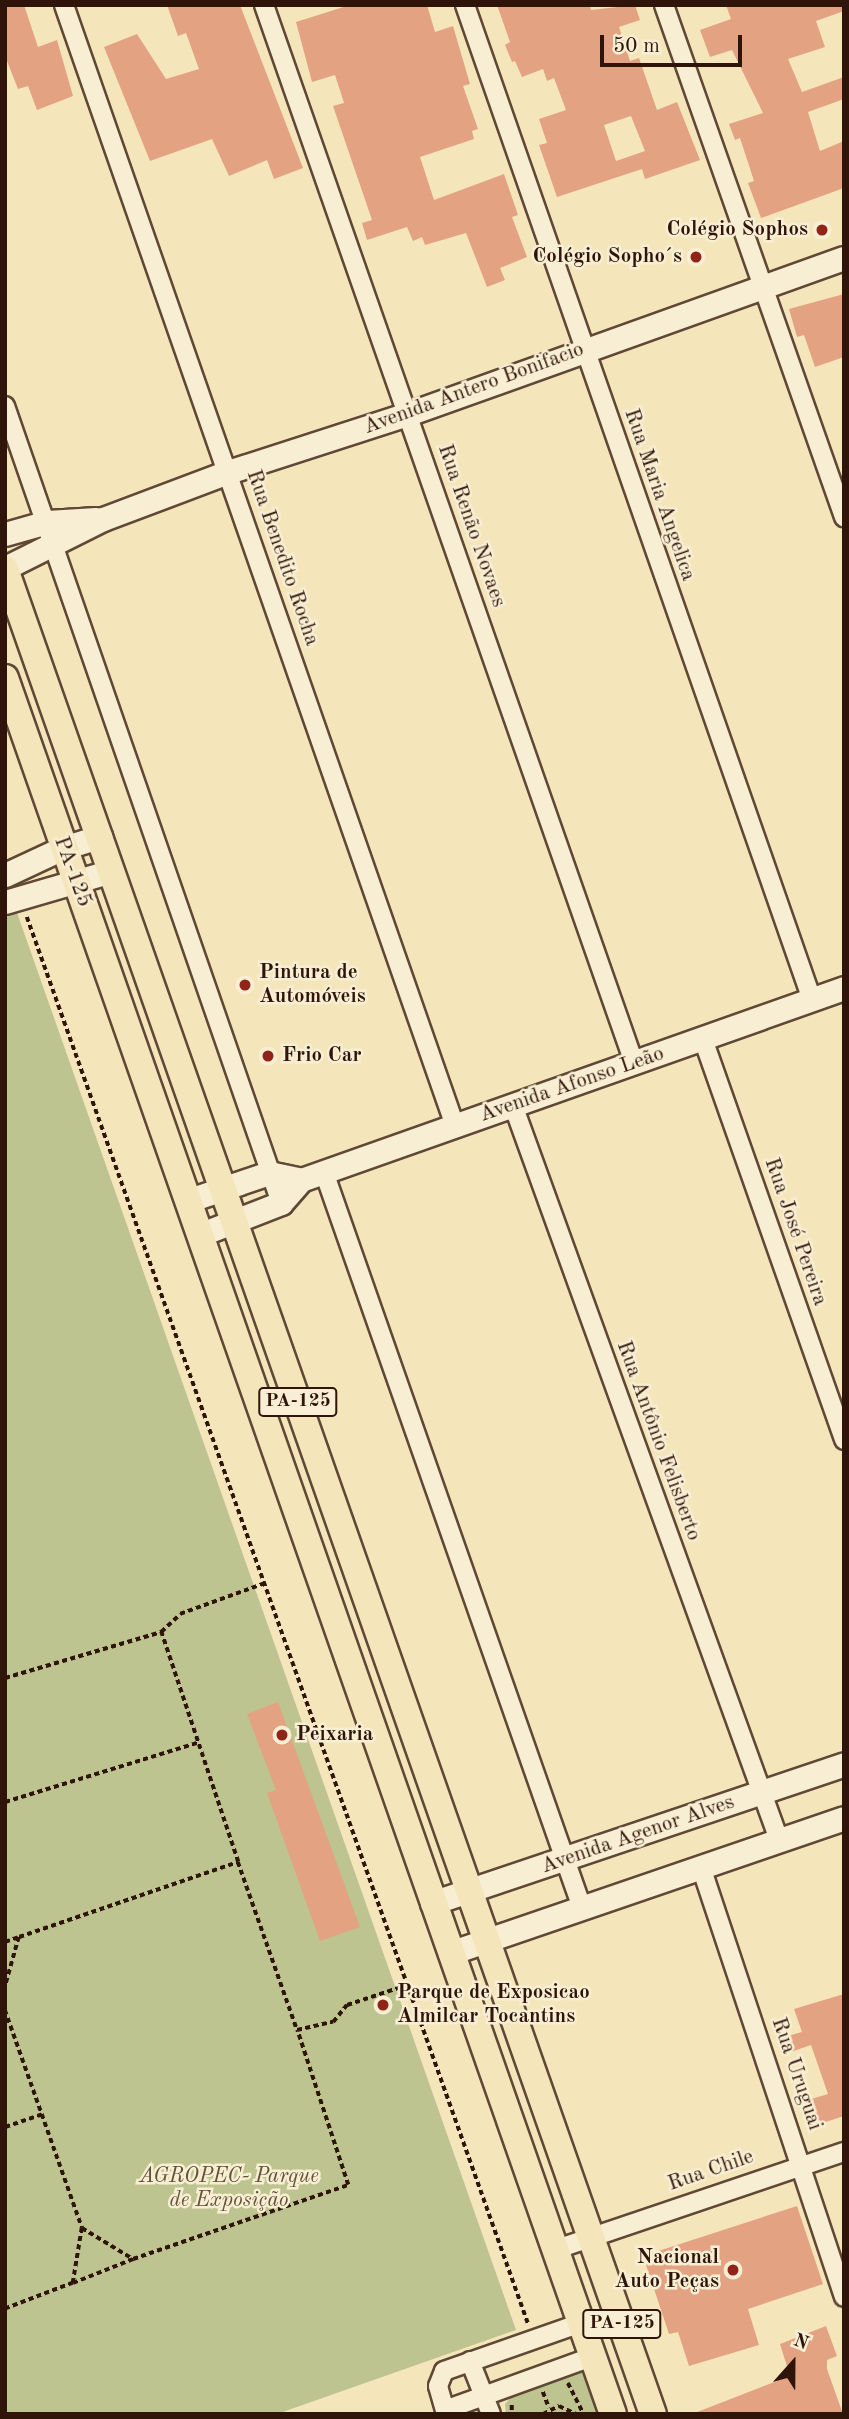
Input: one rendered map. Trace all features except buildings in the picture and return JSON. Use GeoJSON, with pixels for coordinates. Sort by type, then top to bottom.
{"type":"FeatureCollection","features":[{"type":"Feature","properties":{"kind":"main road","name":"PA-125"},"geometry":{"type":"LineString","coordinates":[[5,568],[653,2414]]}},
{"type":"Feature","properties":{"kind":"main road","name":"PA-125"},"geometry":{"type":"LineString","coordinates":[[6,684],[321,1574],[432,1903],[584,2322],[613,2414]]}},
{"type":"Feature","properties":{"kind":"main road"},"geometry":{"type":"LineString","coordinates":[[252,1381],[286,1371]]}},
{"type":"Feature","properties":{"kind":"main road"},"geometry":{"type":"LineString","coordinates":[[321,1574],[355,1561]]}},
{"type":"Feature","properties":{"kind":"street","name":"Rua Benedito Rocha"},"geometry":{"type":"LineString","coordinates":[[64,5],[455,1126]]}},
{"type":"Feature","properties":{"kind":"street","name":"Rua Renão Novaes"},"geometry":{"type":"LineString","coordinates":[[264,5],[634,1063]]}},
{"type":"Feature","properties":{"kind":"street","name":"Rua Maria Angelica"},"geometry":{"type":"LineString","coordinates":[[465,5],[811,1000]]}},
{"type":"Feature","properties":{"kind":"street"},"geometry":{"type":"LineString","coordinates":[[664,5],[844,517]]}},
{"type":"Feature","properties":{"kind":"street","name":"Avenida Antero Bonifacio"},"geometry":{"type":"LineString","coordinates":[[5,568],[55,546],[103,519],[228,472],[408,414],[844,258]]}},
{"type":"Feature","properties":{"kind":"street"},"geometry":{"type":"LineString","coordinates":[[5,406],[281,1203]]}},
{"type":"Feature","properties":{"kind":"street","name":"Avenida Antero Bonifacio"},"geometry":{"type":"LineString","coordinates":[[5,534],[47,522],[103,519]]}},
{"type":"Feature","properties":{"kind":"street"},"geometry":{"type":"LineString","coordinates":[[5,875],[63,848],[100,837]]}},
{"type":"Feature","properties":{"kind":"street"},"geometry":{"type":"LineString","coordinates":[[5,902],[112,871]]}},
{"type":"Feature","properties":{"kind":"street","name":"Avenida Afonso Leão"},"geometry":{"type":"LineString","coordinates":[[199,1235],[281,1203],[301,1180],[844,988]]}},
{"type":"Feature","properties":{"kind":"street","name":"Rua José Pereira"},"geometry":{"type":"LineString","coordinates":[[703,1039],[844,1440]]}},
{"type":"Feature","properties":{"kind":"street","name":"Rua Antônio Felisberto"},"geometry":{"type":"LineString","coordinates":[[513,1105],[779,1840]]}},
{"type":"Feature","properties":{"kind":"street"},"geometry":{"type":"LineString","coordinates":[[324,1172],[582,1908]]}},
{"type":"Feature","properties":{"kind":"street"},"geometry":{"type":"LineString","coordinates":[[187,1201],[269,1173],[301,1180]]}},
{"type":"Feature","properties":{"kind":"street","name":"Avenida Agenor Alves"},"geometry":{"type":"LineString","coordinates":[[432,1903],[565,1861],[844,1764]]}},
{"type":"Feature","properties":{"kind":"street"},"geometry":{"type":"LineString","coordinates":[[450,1953],[844,1818]]}},
{"type":"Feature","properties":{"kind":"street","name":"Rua Uruguai"},"geometry":{"type":"LineString","coordinates":[[701,1867],[803,2164],[844,2297]]}},
{"type":"Feature","properties":{"kind":"street","name":"Rua Chile"},"geometry":{"type":"LineString","coordinates":[[557,2249],[844,2152]]}},
{"type":"Feature","properties":{"kind":"street"},"geometry":{"type":"LineString","coordinates":[[584,2322],[470,2361],[438,2377],[446,2412],[484,2395],[594,2356]]}},
{"type":"Feature","properties":{"kind":"street"},"geometry":{"type":"LineString","coordinates":[[470,2361],[491,2414]]}},
{"type":"Feature","properties":{"kind":"path"},"geometry":{"type":"LineString","coordinates":[[26,914],[528,2323]]}},
{"type":"Feature","properties":{"kind":"path"},"geometry":{"type":"LineString","coordinates":[[5,1678],[161,1632],[180,1614],[265,1583]]}},
{"type":"Feature","properties":{"kind":"path"},"geometry":{"type":"LineString","coordinates":[[5,2309],[133,2259],[348,2185],[161,1632]]}},
{"type":"Feature","properties":{"kind":"path"},"geometry":{"type":"LineString","coordinates":[[5,1802],[197,1743]]}},
{"type":"Feature","properties":{"kind":"path"},"geometry":{"type":"LineString","coordinates":[[5,1942],[238,1863]]}},
{"type":"Feature","properties":{"kind":"path"},"geometry":{"type":"LineString","coordinates":[[5,1987],[19,1937]]}},
{"type":"Feature","properties":{"kind":"path"},"geometry":{"type":"LineString","coordinates":[[297,2030],[333,2022],[347,2004],[407,1985]]}},
{"type":"Feature","properties":{"kind":"path"},"geometry":{"type":"LineString","coordinates":[[5,2010],[82,2228],[73,2283]]}},
{"type":"Feature","properties":{"kind":"path"},"geometry":{"type":"LineString","coordinates":[[5,2127],[42,2114]]}},
{"type":"Feature","properties":{"kind":"path"},"geometry":{"type":"LineString","coordinates":[[82,2228],[133,2259]]}},
{"type":"Feature","properties":{"kind":"path"},"geometry":{"type":"LineString","coordinates":[[567,2381],[584,2414]]}},
{"type":"Feature","properties":{"kind":"path"},"geometry":{"type":"LineString","coordinates":[[542,2390],[550,2408]]}},
{"type":"Feature","properties":{"kind":"path"},"geometry":{"type":"LineString","coordinates":[[543,2414],[550,2408],[566,2407],[576,2414]]}},
{"type":"Feature","properties":{"kind":"green space","name":"AGROPEC- Parque de Exposição"},"geometry":{"type":"Polygon","coordinates":[[[15,907],[516,2330],[277,2414],[5,2414],[5,910],[15,907]]]}},
{"type":"Feature","properties":{"kind":"green space"},"geometry":{"type":"Polygon","coordinates":[[[585,2371],[606,2414],[506,2414],[505,2404],[511,2397],[585,2371]]]}},
{"type":"Feature","properties":{"kind":"place","name":"Colégio Sophos"},"geometry":{"type":"Point","coordinates":[822,230]}},
{"type":"Feature","properties":{"kind":"place","name":"Colégio Sopho´s"},"geometry":{"type":"Point","coordinates":[696,257]}},
{"type":"Feature","properties":{"kind":"place","name":"Pintura de Automóveis"},"geometry":{"type":"Point","coordinates":[245,985]}},
{"type":"Feature","properties":{"kind":"place","name":"Frio Car"},"geometry":{"type":"Point","coordinates":[268,1056]}},
{"type":"Feature","properties":{"kind":"place","name":"Peixaria"},"geometry":{"type":"Point","coordinates":[282,1735]}},
{"type":"Feature","properties":{"kind":"place","name":"Parque de Exposicao Almilcar Tocantins"},"geometry":{"type":"Point","coordinates":[383,2005]}},
{"type":"Feature","properties":{"kind":"place","name":"Nacional Auto Peças"},"geometry":{"type":"Point","coordinates":[733,2270]}}]}
